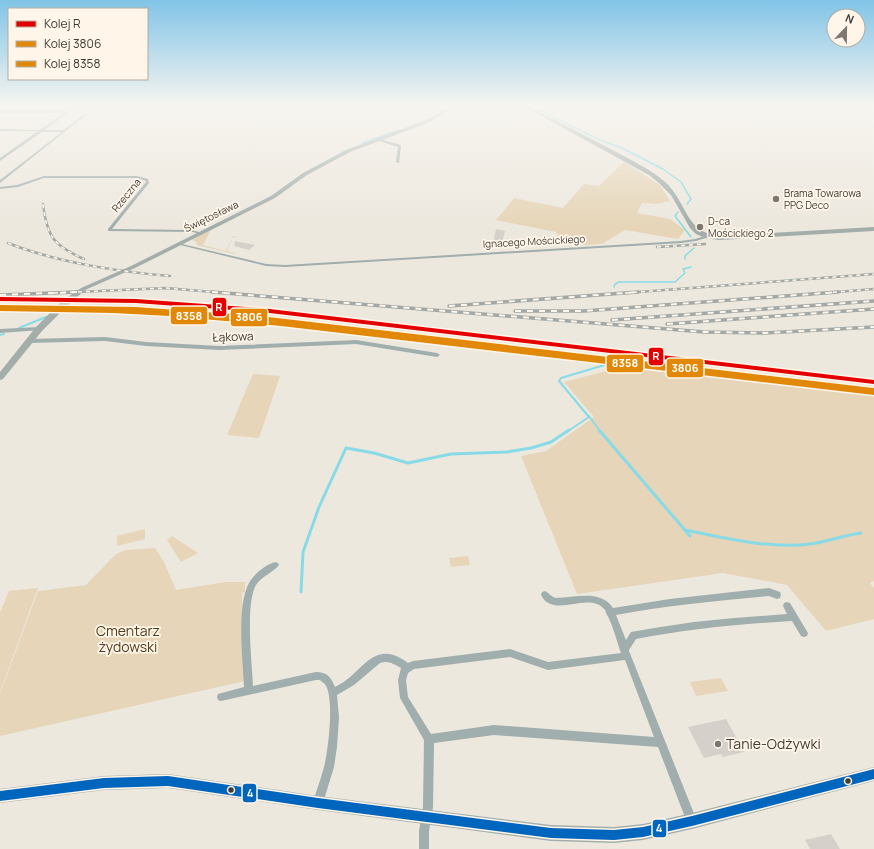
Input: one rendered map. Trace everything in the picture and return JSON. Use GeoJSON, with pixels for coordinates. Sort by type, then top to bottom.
{"type":"FeatureCollection","features":[{"type":"Feature","properties":{"kind":"street"},"geometry":{"type":"LineString","coordinates":[[0,160],[20,146]]}},
{"type":"Feature","properties":{"kind":"street"},"geometry":{"type":"LineString","coordinates":[[0,182],[46,146]]}},
{"type":"Feature","properties":{"kind":"street","name":"Świętosława"},"geometry":{"type":"LineString","coordinates":[[0,377],[40,329],[65,303],[83,289],[133,267],[199,233],[277,196],[301,177],[337,156],[361,146]]}},
{"type":"Feature","properties":{"kind":"street"},"geometry":{"type":"LineString","coordinates":[[398,162],[400,146],[399,146]]}},
{"type":"Feature","properties":{"kind":"street"},"geometry":{"type":"LineString","coordinates":[[602,146],[659,180],[673,193],[695,231],[705,237]]}},
{"type":"Feature","properties":{"kind":"street","name":"Rzeczna"},"geometry":{"type":"LineString","coordinates":[[0,188],[17,186],[44,177],[144,178],[148,182],[109,230],[193,231],[199,233]]}},
{"type":"Feature","properties":{"kind":"street","name":"Ignacego Mościckiego"},"geometry":{"type":"LineString","coordinates":[[178,244],[266,265],[285,266],[681,242],[705,237],[719,238],[874,229]]}},
{"type":"Feature","properties":{"kind":"street","name":"Ignacego Mościckiego"},"geometry":{"type":"LineString","coordinates":[[185,241],[197,248]]}},
{"type":"Feature","properties":{"kind":"street"},"geometry":{"type":"LineString","coordinates":[[0,331],[40,329]]}},
{"type":"Feature","properties":{"kind":"street","name":"Łąkowa"},"geometry":{"type":"LineString","coordinates":[[29,341],[105,339],[146,344],[213,348],[356,342],[437,355]]}},
{"type":"Feature","properties":{"kind":"street"},"geometry":{"type":"LineString","coordinates":[[249,691],[246,646],[248,597],[252,585],[256,580],[275,565]]}},
{"type":"Feature","properties":{"kind":"street"},"geometry":{"type":"LineString","coordinates":[[610,612],[658,603],[769,592],[777,595]]}},
{"type":"Feature","properties":{"kind":"street"},"geometry":{"type":"LineString","coordinates":[[545,595],[549,600],[557,602],[597,600],[605,603],[626,652],[692,821]]}},
{"type":"Feature","properties":{"kind":"street"},"geometry":{"type":"LineString","coordinates":[[786,606],[804,633]]}},
{"type":"Feature","properties":{"kind":"street"},"geometry":{"type":"LineString","coordinates":[[626,652],[634,635],[674,628],[794,617]]}},
{"type":"Feature","properties":{"kind":"street"},"geometry":{"type":"LineString","coordinates":[[424,849],[423,843],[428,807],[429,739],[404,698],[402,680],[405,670],[408,667],[413,665],[510,653],[548,666],[626,652]]}},
{"type":"Feature","properties":{"kind":"street"},"geometry":{"type":"LineString","coordinates":[[332,693],[353,681],[373,661],[389,657],[398,660],[408,667]]}},
{"type":"Feature","properties":{"kind":"street"},"geometry":{"type":"LineString","coordinates":[[221,697],[316,676],[323,676],[328,681],[332,693],[335,720],[329,768],[318,803]]}},
{"type":"Feature","properties":{"kind":"street"},"geometry":{"type":"LineString","coordinates":[[429,739],[494,730],[660,742]]}},
{"type":"Feature","properties":{"kind":"street"},"geometry":{"type":"LineString","coordinates":[[0,796],[150,780],[186,782],[318,803],[551,833],[614,835],[644,832],[692,821],[874,774]]}},
{"type":"Feature","properties":{"kind":"green space"},"geometry":{"type":"Polygon","coordinates":[[[624,162],[660,185],[670,201],[656,204],[642,203],[637,213],[670,219],[685,230],[678,239],[625,230],[602,244],[584,245],[560,239],[556,232],[496,220],[514,198],[563,208],[584,184],[599,186],[624,162]]]}},
{"type":"Feature","properties":{"kind":"green space"},"geometry":{"type":"Polygon","coordinates":[[[212,228],[213,229],[203,245],[226,251],[233,236],[238,236],[233,237],[227,251],[235,254],[200,246],[196,244],[197,242],[192,240],[212,228]]]}},
{"type":"Feature","properties":{"kind":"green space"},"geometry":{"type":"Polygon","coordinates":[[[636,369],[874,396],[874,581],[870,583],[874,588],[874,619],[826,631],[787,585],[723,573],[577,594],[521,456],[546,451],[594,417],[564,382],[610,370],[636,369]]]}},
{"type":"Feature","properties":{"kind":"green space"},"geometry":{"type":"Polygon","coordinates":[[[253,374],[280,376],[259,438],[227,435],[253,374]]]}},
{"type":"Feature","properties":{"kind":"green space"},"geometry":{"type":"Polygon","coordinates":[[[145,529],[145,539],[117,546],[117,536],[145,529]]]}},
{"type":"Feature","properties":{"kind":"green space"},"geometry":{"type":"Polygon","coordinates":[[[172,536],[198,553],[181,562],[167,540],[172,536]]]}},
{"type":"Feature","properties":{"kind":"green space","name":"Cmentarz żydowski"},"geometry":{"type":"Polygon","coordinates":[[[155,548],[164,562],[176,590],[226,582],[245,582],[245,592],[242,593],[245,681],[0,736],[0,694],[38,591],[86,585],[116,554],[126,550],[155,548]]]}},
{"type":"Feature","properties":{"kind":"green space"},"geometry":{"type":"Polygon","coordinates":[[[468,556],[470,565],[451,567],[449,558],[468,556]]]}},
{"type":"Feature","properties":{"kind":"green space"},"geometry":{"type":"Polygon","coordinates":[[[38,588],[0,692],[0,613],[9,591],[38,588]]]}},
{"type":"Feature","properties":{"kind":"green space"},"geometry":{"type":"Polygon","coordinates":[[[721,678],[728,691],[696,696],[690,682],[721,678]]]}},
{"type":"Feature","properties":{"kind":"building"},"geometry":{"type":"Polygon","coordinates":[[[496,229],[505,231],[501,247],[492,248],[496,229]]]}},
{"type":"Feature","properties":{"kind":"building"},"geometry":{"type":"Polygon","coordinates":[[[235,241],[255,245],[249,250],[234,246],[235,241]]]}},
{"type":"Feature","properties":{"kind":"building","name":"Tanie-Odżywki"},"geometry":{"type":"Polygon","coordinates":[[[726,719],[744,752],[723,757],[721,754],[704,758],[688,727],[726,719]]]}},
{"type":"Feature","properties":{"kind":"building"},"geometry":{"type":"Polygon","coordinates":[[[831,834],[840,849],[810,849],[805,840],[831,834]]]}},
{"type":"Feature","properties":{"kind":"waterway"},"geometry":{"type":"LineString","coordinates":[[615,146],[663,169],[681,182],[691,199],[687,204]]}},
{"type":"Feature","properties":{"kind":"waterway"},"geometry":{"type":"LineString","coordinates":[[678,212],[675,216],[691,237]]}},
{"type":"Feature","properties":{"kind":"waterway"},"geometry":{"type":"LineString","coordinates":[[685,259],[685,256],[694,248]]}},
{"type":"Feature","properties":{"kind":"waterway"},"geometry":{"type":"LineString","coordinates":[[614,287],[615,284],[619,282],[675,282],[685,273],[683,269],[691,267]]}},
{"type":"Feature","properties":{"kind":"waterway"},"geometry":{"type":"LineString","coordinates":[[189,313],[234,317]]}},
{"type":"Feature","properties":{"kind":"waterway"},"geometry":{"type":"LineString","coordinates":[[19,328],[46,317]]}},
{"type":"Feature","properties":{"kind":"waterway"},"geometry":{"type":"LineString","coordinates":[[237,317],[415,338]]}},
{"type":"Feature","properties":{"kind":"waterway"},"geometry":{"type":"LineString","coordinates":[[0,335],[4,334]]}},
{"type":"Feature","properties":{"kind":"waterway"},"geometry":{"type":"LineString","coordinates":[[419,338],[608,364]]}},
{"type":"Feature","properties":{"kind":"waterway"},"geometry":{"type":"LineString","coordinates":[[608,364],[618,361]]}},
{"type":"Feature","properties":{"kind":"waterway"},"geometry":{"type":"LineString","coordinates":[[618,362],[631,366],[874,394]]}},
{"type":"Feature","properties":{"kind":"waterway"},"geometry":{"type":"LineString","coordinates":[[568,431],[589,417],[559,381],[561,378],[608,364]]}},
{"type":"Feature","properties":{"kind":"waterway"},"geometry":{"type":"LineString","coordinates":[[589,416],[600,431]]}},
{"type":"Feature","properties":{"kind":"waterway"},"geometry":{"type":"LineString","coordinates":[[301,592],[303,552],[319,507],[346,448],[374,453],[408,463],[451,454],[507,452],[531,448],[551,442],[569,430]]}},
{"type":"Feature","properties":{"kind":"waterway"},"geometry":{"type":"LineString","coordinates":[[599,430],[690,536]]}},
{"type":"Feature","properties":{"kind":"waterway"},"geometry":{"type":"LineString","coordinates":[[685,530],[747,542],[779,545],[810,544],[861,533]]}},
{"type":"Feature","properties":{"kind":"railway"},"geometry":{"type":"LineString","coordinates":[[43,204],[47,225],[54,239],[66,250],[84,259]]}},
{"type":"Feature","properties":{"kind":"railway"},"geometry":{"type":"LineString","coordinates":[[8,243],[26,250],[67,261],[109,269],[170,276]]}},
{"type":"Feature","properties":{"kind":"railway"},"geometry":{"type":"LineString","coordinates":[[657,247],[705,244]]}},
{"type":"Feature","properties":{"kind":"railway"},"geometry":{"type":"LineString","coordinates":[[625,293],[874,274]]}},
{"type":"Feature","properties":{"kind":"railway"},"geometry":{"type":"LineString","coordinates":[[72,292],[166,288],[219,293]]}},
{"type":"Feature","properties":{"kind":"railway"},"geometry":{"type":"LineString","coordinates":[[829,293],[874,289]]}},
{"type":"Feature","properties":{"kind":"railway"},"geometry":{"type":"LineString","coordinates":[[0,295],[72,292]]}},
{"type":"Feature","properties":{"kind":"railway"},"geometry":{"type":"LineString","coordinates":[[54,293],[72,292]]}},
{"type":"Feature","properties":{"kind":"railway"},"geometry":{"type":"LineString","coordinates":[[72,292],[77,292]]}},
{"type":"Feature","properties":{"kind":"railway"},"geometry":{"type":"LineString","coordinates":[[212,292],[219,293]]}},
{"type":"Feature","properties":{"kind":"railway"},"geometry":{"type":"LineString","coordinates":[[449,306],[638,292]]}},
{"type":"Feature","properties":{"kind":"railway"},"geometry":{"type":"LineString","coordinates":[[829,293],[838,292]]}},
{"type":"Feature","properties":{"kind":"railway"},"geometry":{"type":"LineString","coordinates":[[219,293],[704,332],[765,333],[874,327]]}},
{"type":"Feature","properties":{"kind":"railway"},"geometry":{"type":"LineString","coordinates":[[219,293],[224,293]]}},
{"type":"Feature","properties":{"kind":"railway"},"geometry":{"type":"LineString","coordinates":[[825,293],[829,293]]}},
{"type":"Feature","properties":{"kind":"railway"},"geometry":{"type":"LineString","coordinates":[[515,311],[584,311],[829,293]]}},
{"type":"Feature","properties":{"kind":"railway"},"geometry":{"type":"LineString","coordinates":[[612,320],[874,301]]}},
{"type":"Feature","properties":{"kind":"railway"},"geometry":{"type":"LineString","coordinates":[[667,324],[874,309]]}},
{"type":"Feature","properties":{"kind":"rail line","name":"R"},"geometry":{"type":"LineString","coordinates":[[0,299],[136,301],[261,310],[874,382]]}},
{"type":"Feature","properties":{"kind":"rail line","name":"3806"},"geometry":{"type":"LineString","coordinates":[[0,307],[136,309],[260,318],[873,390]]}},
{"type":"Feature","properties":{"kind":"rail line","name":"8358"},"geometry":{"type":"LineString","coordinates":[[0,309],[113,311],[225,318],[607,361],[873,393]]}},
{"type":"Feature","properties":{"kind":"transit line","name":"4"},"geometry":{"type":"LineString","coordinates":[[0,796],[104,783],[168,781],[318,803],[551,833],[614,835],[643,832],[692,821],[874,774]]}},
{"type":"Feature","properties":{"kind":"place","name":"Brama Towarowa PPG Deco"},"geometry":{"type":"Point","coordinates":[776,199]}},
{"type":"Feature","properties":{"kind":"place","name":"D-ca Mościckiego 2"},"geometry":{"type":"Point","coordinates":[700,227]}},
{"type":"Feature","properties":{"kind":"place","name":"Tanie-Odżywki"},"geometry":{"type":"Point","coordinates":[718,744]}}]}
